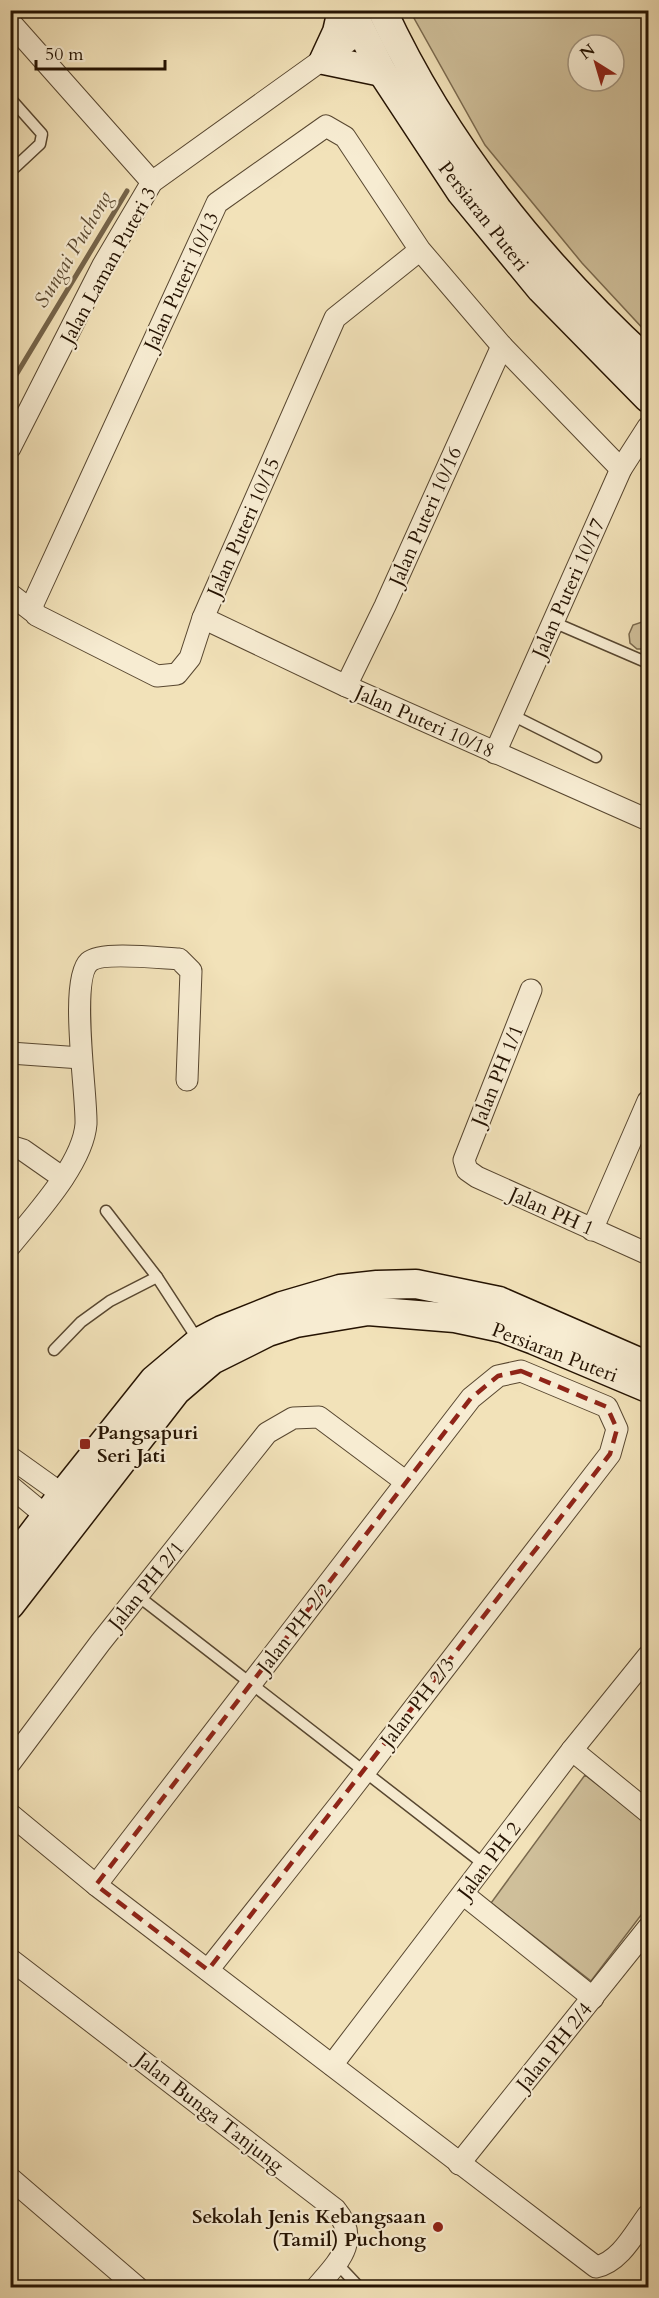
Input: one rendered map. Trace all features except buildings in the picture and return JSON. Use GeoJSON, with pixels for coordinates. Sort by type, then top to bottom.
{"type":"FeatureCollection","features":[{"type":"Feature","properties":{"kind":"main road"},"geometry":{"type":"LineString","coordinates":[[342,10],[337,32],[324,60],[382,72]]}},
{"type":"Feature","properties":{"kind":"main road","name":"Persiaran Puteri"},"geometry":{"type":"LineString","coordinates":[[382,10],[402,52],[441,120],[490,191],[557,271],[594,311],[648,362]]}},
{"type":"Feature","properties":{"kind":"main road"},"geometry":{"type":"LineString","coordinates":[[359,18],[402,52]]}},
{"type":"Feature","properties":{"kind":"main road","name":"Persiaran Puteri"},"geometry":{"type":"LineString","coordinates":[[359,18],[382,72],[460,192],[486,225],[580,330],[648,398]]}},
{"type":"Feature","properties":{"kind":"main road","name":"Persiaran Puteri"},"geometry":{"type":"LineString","coordinates":[[10,1605],[65,1514],[154,1380],[282,1306],[340,1289],[416,1284],[499,1301],[648,1366]]}},
{"type":"Feature","properties":{"kind":"main road","name":"Persiaran Puteri"},"geometry":{"type":"LineString","coordinates":[[205,1351],[296,1323],[368,1311],[414,1313],[455,1318],[502,1328],[648,1388]]}},
{"type":"Feature","properties":{"kind":"main road","name":"Persiaran Puteri"},"geometry":{"type":"LineString","coordinates":[[10,1564],[65,1514]]}},
{"type":"Feature","properties":{"kind":"street","name":"Jalan Laman Puteri 3"},"geometry":{"type":"LineString","coordinates":[[10,448],[103,265],[152,182],[324,60],[359,18]]}},
{"type":"Feature","properties":{"kind":"street"},"geometry":{"type":"LineString","coordinates":[[10,22],[152,182]]}},
{"type":"Feature","properties":{"kind":"street","name":"Jalan Puteri 10/13"},"geometry":{"type":"LineString","coordinates":[[34,605],[217,203],[326,126],[345,137],[420,250],[502,346],[621,469]]}},
{"type":"Feature","properties":{"kind":"street","name":"Jalan Puteri 10/15"},"geometry":{"type":"LineString","coordinates":[[10,594],[34,605],[40,619],[157,676],[177,674],[190,658],[203,618],[335,318],[420,250]]}},
{"type":"Feature","properties":{"kind":"street","name":"Jalan Puteri 10/16"},"geometry":{"type":"LineString","coordinates":[[346,686],[385,606],[502,346]]}},
{"type":"Feature","properties":{"kind":"street","name":"Jalan Puteri 10/17"},"geometry":{"type":"LineString","coordinates":[[495,753],[621,469],[648,427]]}},
{"type":"Feature","properties":{"kind":"street","name":"Jalan Puteri 10/18"},"geometry":{"type":"LineString","coordinates":[[203,618],[346,686],[648,819]]}},
{"type":"Feature","properties":{"kind":"street"},"geometry":{"type":"LineString","coordinates":[[10,1246],[78,1155],[86,1125],[81,1058],[81,977],[88,962],[103,955],[178,959],[191,971],[187,1080]]}},
{"type":"Feature","properties":{"kind":"street","name":"Jalan PH 1/1"},"geometry":{"type":"LineString","coordinates":[[464,1160],[531,990]]}},
{"type":"Feature","properties":{"kind":"street"},"geometry":{"type":"LineString","coordinates":[[10,1053],[81,1058]]}},
{"type":"Feature","properties":{"kind":"street"},"geometry":{"type":"LineString","coordinates":[[592,1230],[648,1101]]}},
{"type":"Feature","properties":{"kind":"street"},"geometry":{"type":"LineString","coordinates":[[10,1146],[23,1150],[63,1178]]}},
{"type":"Feature","properties":{"kind":"street","name":"Jalan PH 1"},"geometry":{"type":"LineString","coordinates":[[464,1160],[467,1170],[477,1177],[648,1254]]}},
{"type":"Feature","properties":{"kind":"street","name":"Jalan PH 2/3"},"geometry":{"type":"LineString","coordinates":[[208,1970],[610,1454],[617,1429],[607,1407],[522,1371],[498,1376]]}},
{"type":"Feature","properties":{"kind":"street","name":"Jalan PH 2/2"},"geometry":{"type":"LineString","coordinates":[[96,1885],[471,1398],[498,1376]]}},
{"type":"Feature","properties":{"kind":"street","name":"Jalan PH 2/1"},"geometry":{"type":"LineString","coordinates":[[10,1763],[100,1643],[267,1434],[293,1418],[319,1417],[406,1482]]}},
{"type":"Feature","properties":{"kind":"street"},"geometry":{"type":"LineString","coordinates":[[10,1457],[65,1514]]}},
{"type":"Feature","properties":{"kind":"street"},"geometry":{"type":"LineString","coordinates":[[10,1486],[65,1514]]}},
{"type":"Feature","properties":{"kind":"street","name":"Jalan PH 2"},"geometry":{"type":"LineString","coordinates":[[332,2065],[572,1750],[648,1656]]}},
{"type":"Feature","properties":{"kind":"street"},"geometry":{"type":"LineString","coordinates":[[572,1750],[648,1812]]}},
{"type":"Feature","properties":{"kind":"street"},"geometry":{"type":"LineString","coordinates":[[10,1814],[96,1885],[596,2267],[608,2265],[622,2251],[648,2215]]}},
{"type":"Feature","properties":{"kind":"street"},"geometry":{"type":"LineString","coordinates":[[463,1894],[593,1998]]}},
{"type":"Feature","properties":{"kind":"street","name":"Jalan PH 2/4"},"geometry":{"type":"LineString","coordinates":[[459,2164],[648,1928]]}},
{"type":"Feature","properties":{"kind":"street","name":"Jalan Bunga Tanjung"},"geometry":{"type":"LineString","coordinates":[[10,1959],[335,2209],[345,2220],[349,2232],[347,2243],[334,2267],[316,2288]]}},
{"type":"Feature","properties":{"kind":"street"},"geometry":{"type":"LineString","coordinates":[[10,2178],[138,2288]]}},
{"type":"Feature","properties":{"kind":"lane"},"geometry":{"type":"LineString","coordinates":[[10,98],[42,134],[40,144],[10,172]]}},
{"type":"Feature","properties":{"kind":"lane"},"geometry":{"type":"LineString","coordinates":[[553,622],[648,663]]}},
{"type":"Feature","properties":{"kind":"lane"},"geometry":{"type":"LineString","coordinates":[[512,715],[596,757]]}},
{"type":"Feature","properties":{"kind":"lane"},"geometry":{"type":"LineString","coordinates":[[106,1211],[157,1277],[205,1351]]}},
{"type":"Feature","properties":{"kind":"lane"},"geometry":{"type":"LineString","coordinates":[[54,1350],[81,1322],[110,1301],[157,1277]]}},
{"type":"Feature","properties":{"kind":"lane"},"geometry":{"type":"LineString","coordinates":[[138,1596],[363,1773],[485,1865]]}},
{"type":"Feature","properties":{"kind":"lane"},"geometry":{"type":"LineString","coordinates":[[334,2267],[344,2271],[360,2288]]}},
{"type":"Feature","properties":{"kind":"highlighted area"},"geometry":{"type":"Polygon","coordinates":[[[521,1371],[607,1407],[617,1429],[610,1454],[208,1970],[96,1885],[471,1398],[498,1376],[521,1371]]]}},
{"type":"Feature","properties":{"kind":"shaded area"},"geometry":{"type":"Polygon","coordinates":[[[410,11],[648,11],[648,334],[582,263],[485,145],[410,11]]]}},
{"type":"Feature","properties":{"kind":"shaded area"},"geometry":{"type":"Polygon","coordinates":[[[642,622],[648,625],[648,648],[637,649],[630,643],[629,634],[633,625],[642,622]]]}},
{"type":"Feature","properties":{"kind":"shaded area"},"geometry":{"type":"Polygon","coordinates":[[[585,1775],[648,1824],[648,1906],[591,1981],[491,1903],[585,1775]]]}},
{"type":"Feature","properties":{"kind":"waterway","name":"Sungai Puchong"},"geometry":{"type":"LineString","coordinates":[[10,385],[127,191]]}},
{"type":"Feature","properties":{"kind":"place","name":"Pangsapuri Seri Jati"},"geometry":{"type":"Point","coordinates":[85,1444]}},
{"type":"Feature","properties":{"kind":"place","name":"Sekolah Jenis Kebangsaan (Tamil) Puchong"},"geometry":{"type":"Point","coordinates":[438,2227]}}]}
